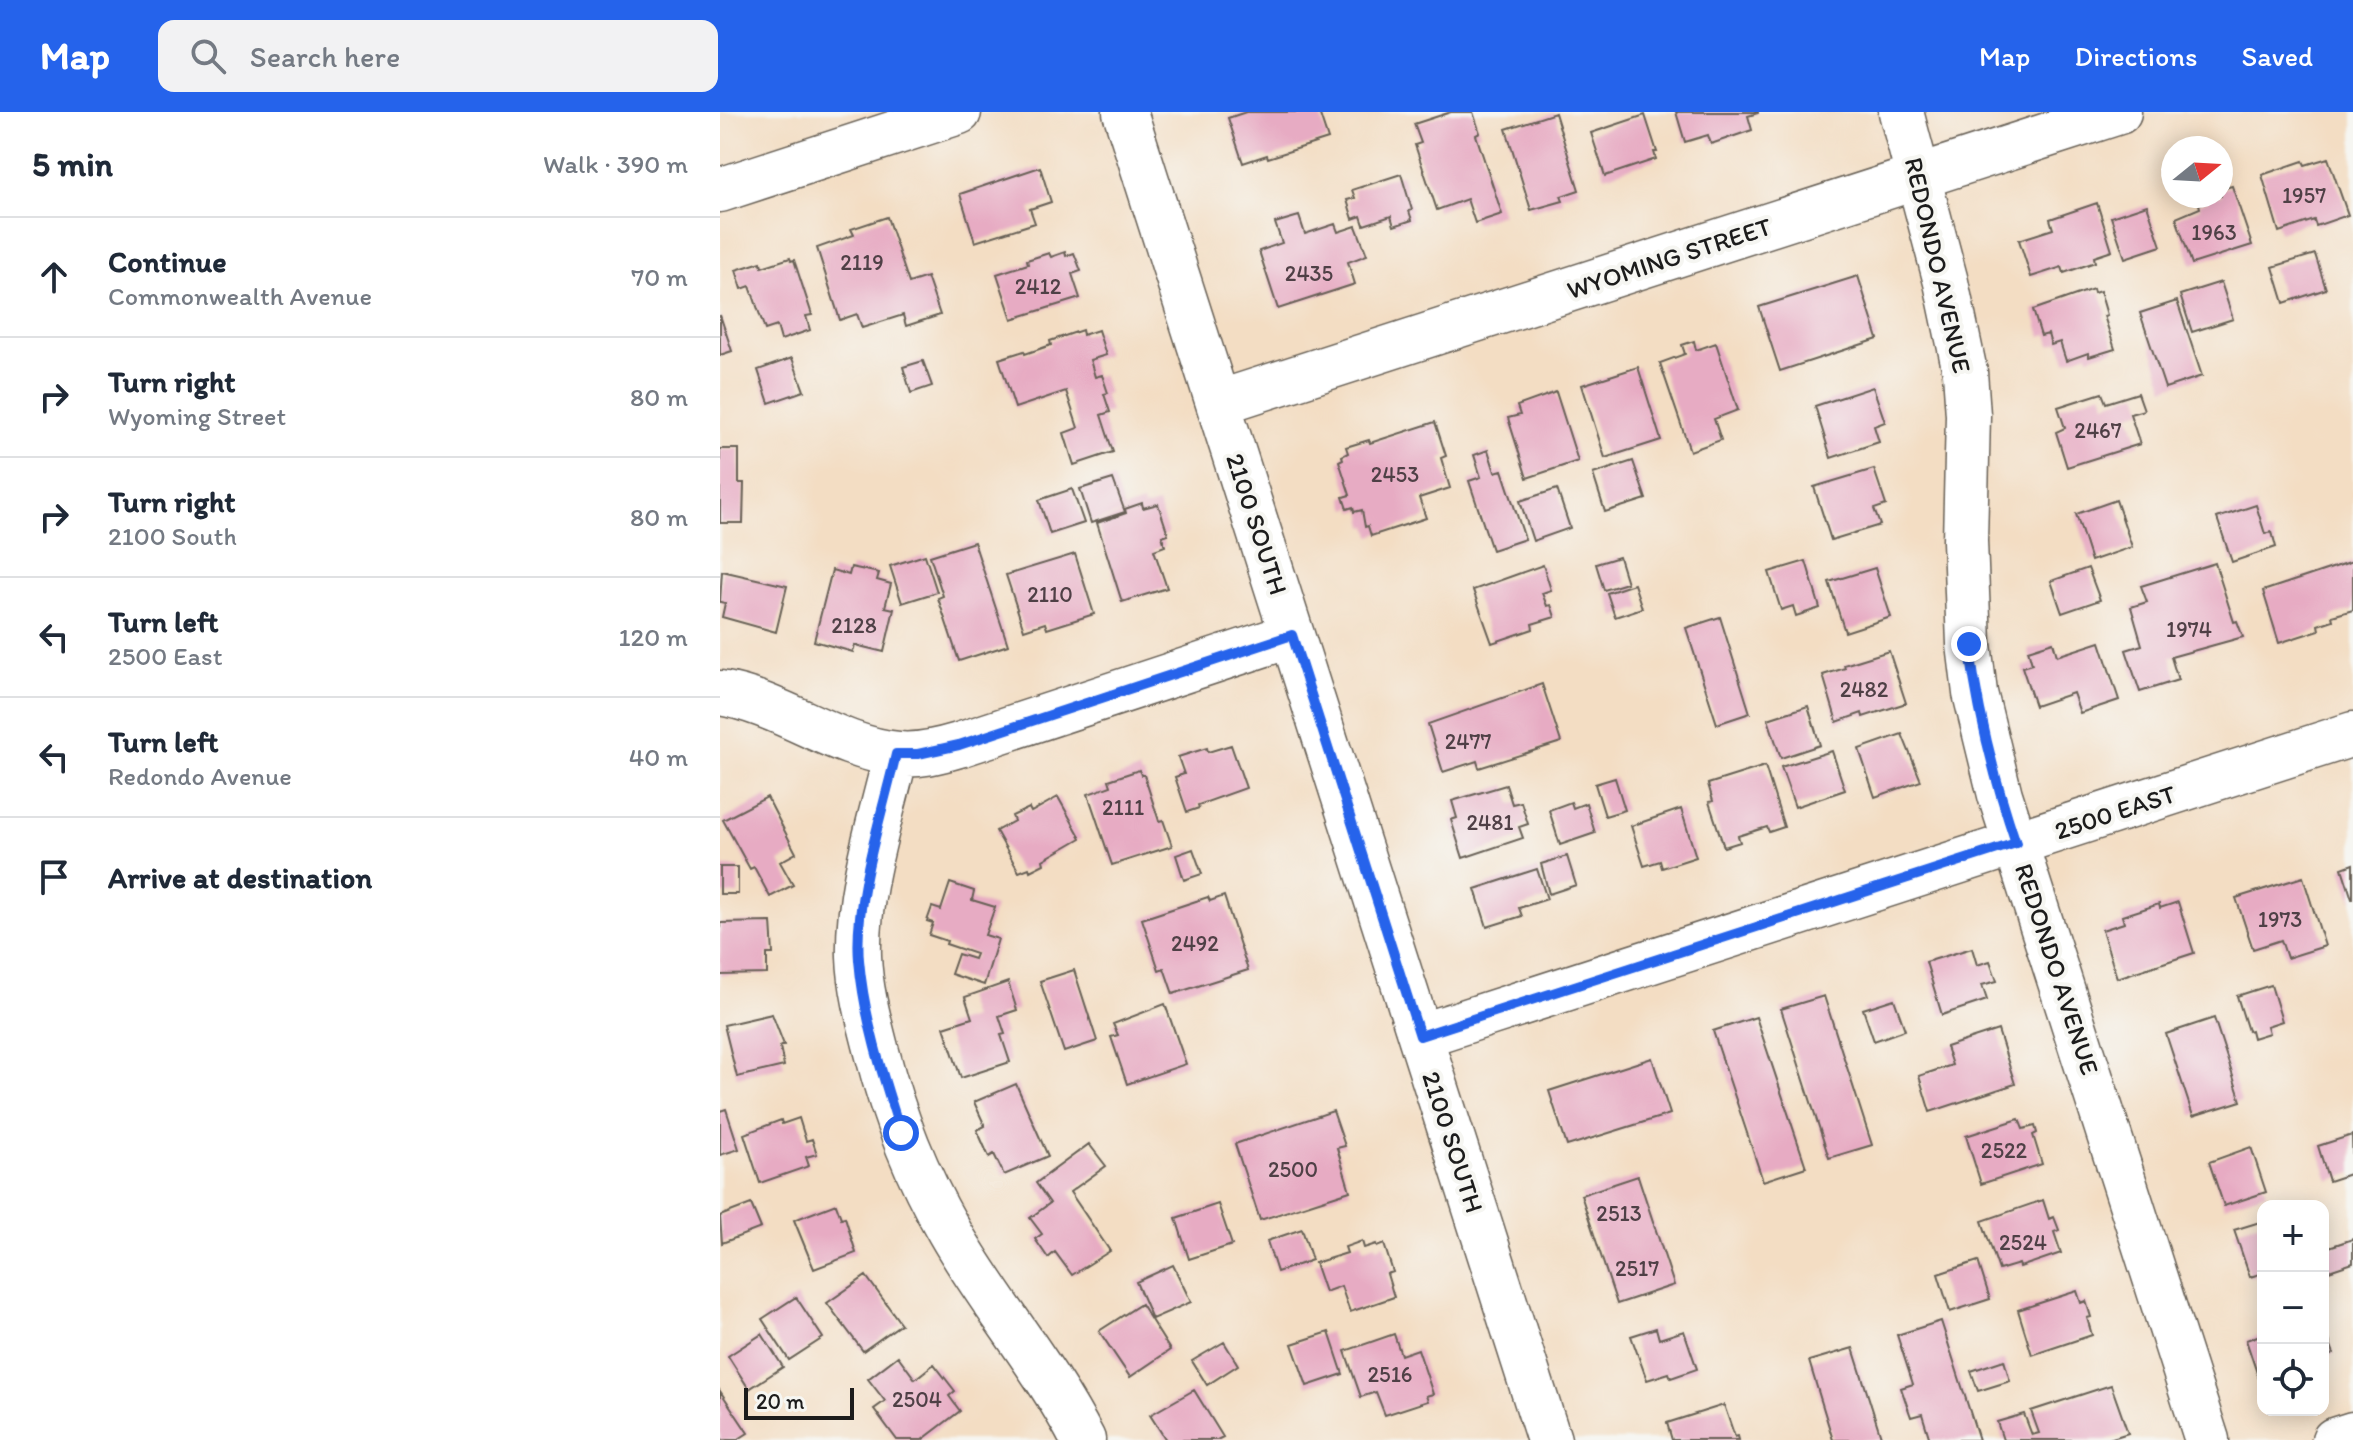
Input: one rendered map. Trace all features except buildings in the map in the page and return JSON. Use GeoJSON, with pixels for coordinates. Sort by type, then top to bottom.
{"type":"FeatureCollection","features":[{"type":"Feature","properties":{"kind":"street"},"geometry":{"type":"LineString","coordinates":[[720,190],[959,112]]}},
{"type":"Feature","properties":{"kind":"street","name":"2100 SOUTH"},"geometry":{"type":"LineString","coordinates":[[1125,112],[1549,1440]]}},
{"type":"Feature","properties":{"kind":"street","name":"REDONDO AVENUE"},"geometry":{"type":"LineString","coordinates":[[1901,112],[1949,294],[1965,372],[1968,429],[1966,593],[1975,693],[2000,795],[2207,1440]]}},
{"type":"Feature","properties":{"kind":"street","name":"WYOMING STREET"},"geometry":{"type":"LineString","coordinates":[[1218,403],[2119,112]]}},
{"type":"Feature","properties":{"kind":"street"},"geometry":{"type":"LineString","coordinates":[[720,693],[785,712],[832,734],[896,754],[918,754],[959,745],[1292,635]]}},
{"type":"Feature","properties":{"kind":"street","name":"2500 EAST"},"geometry":{"type":"LineString","coordinates":[[1420,1036],[2353,734]]}},
{"type":"Feature","properties":{"kind":"street"},"geometry":{"type":"LineString","coordinates":[[896,754],[864,895],[859,958],[868,1018],[883,1076],[901,1133],[950,1232],[1045,1374],[1083,1440]]}},
{"type":"Feature","properties":{"kind":"street"},"geometry":{"type":"LineString","coordinates":[[2334,1440],[2353,1434]]}},
{"type":"Feature","properties":{"kind":"route"},"geometry":{"type":"LineString","coordinates":[[901,1133],[868,1018],[859,958],[862,910],[870,863],[896,754],[940,751],[1292,635],[1420,1036],[2016,843],[1986,744],[1969,644]]}}]}
